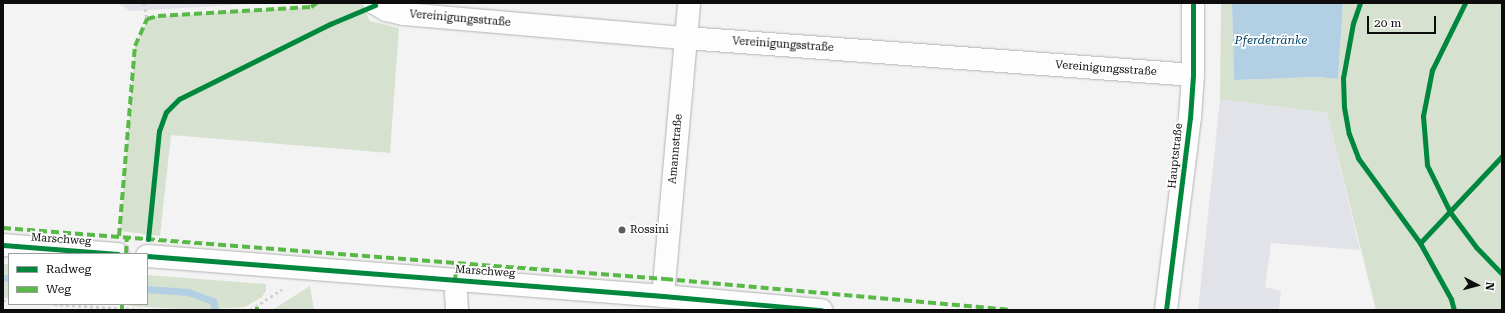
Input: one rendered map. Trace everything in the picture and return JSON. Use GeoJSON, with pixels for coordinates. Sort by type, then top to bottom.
{"type":"FeatureCollection","features":[{"type":"Feature","properties":{"kind":"street","name":"Amannstraße"},"geometry":{"type":"LineString","coordinates":[[663,296],[689,3]]}},
{"type":"Feature","properties":{"kind":"street","name":"Hauptstraße"},"geometry":{"type":"LineString","coordinates":[[1166,310],[1182,198],[1190,118],[1193,76],[1194,3]]}},
{"type":"Feature","properties":{"kind":"street","name":"Vereinigungsstraße"},"geometry":{"type":"LineString","coordinates":[[375,4],[386,10],[404,14],[686,38],[1193,76]]}},
{"type":"Feature","properties":{"kind":"street","name":"Marschweg"},"geometry":{"type":"LineString","coordinates":[[3,245],[105,253]]}},
{"type":"Feature","properties":{"kind":"street","name":"Marschweg"},"geometry":{"type":"LineString","coordinates":[[148,256],[300,275],[455,280],[821,310]]}},
{"type":"Feature","properties":{"kind":"street"},"geometry":{"type":"LineString","coordinates":[[455,280],[457,310]]}},
{"type":"Feature","properties":{"kind":"path"},"geometry":{"type":"LineString","coordinates":[[144,3],[146,19]]}},
{"type":"Feature","properties":{"kind":"path"},"geometry":{"type":"LineString","coordinates":[[250,310],[300,275]]}},
{"type":"Feature","properties":{"kind":"path"},"geometry":{"type":"LineString","coordinates":[[69,305],[144,310]]}},
{"type":"Feature","properties":{"kind":"shaded area"},"geometry":{"type":"Polygon","coordinates":[[[118,3],[271,3],[130,11],[118,3]]]}},
{"type":"Feature","properties":{"kind":"shaded area"},"geometry":{"type":"Polygon","coordinates":[[[1220,99],[1327,113],[1360,250],[1271,243],[1265,287],[1281,291],[1279,310],[1198,310],[1220,99]]]}},
{"type":"Feature","properties":{"kind":"green space"},"geometry":{"type":"Polygon","coordinates":[[[319,3],[360,3],[370,21],[399,28],[390,153],[171,135],[160,236],[120,231],[135,46],[147,19],[158,16],[311,7],[319,3]]]}},
{"type":"Feature","properties":{"kind":"green space"},"geometry":{"type":"Polygon","coordinates":[[[1221,3],[1232,3],[1234,80],[1317,77],[1338,79],[1343,3],[1502,3],[1502,310],[1376,310],[1327,113],[1220,99],[1221,3]]]}},
{"type":"Feature","properties":{"kind":"green space"},"geometry":{"type":"Polygon","coordinates":[[[3,264],[8,264],[8,298],[3,298],[3,264]]]}},
{"type":"Feature","properties":{"kind":"green space"},"geometry":{"type":"Polygon","coordinates":[[[148,275],[266,284],[266,291],[262,297],[245,307],[196,310],[130,306],[148,305],[148,275]]]}},
{"type":"Feature","properties":{"kind":"green space"},"geometry":{"type":"Polygon","coordinates":[[[310,286],[314,310],[272,310],[310,286]]]}},
{"type":"Feature","properties":{"kind":"water","name":"Pferdetränke"},"geometry":{"type":"Polygon","coordinates":[[[1232,3],[1343,3],[1338,79],[1317,77],[1234,80],[1232,3]]]}},
{"type":"Feature","properties":{"kind":"waterway"},"geometry":{"type":"LineString","coordinates":[[3,278],[8,278]]}},
{"type":"Feature","properties":{"kind":"waterway"},"geometry":{"type":"LineString","coordinates":[[148,289],[188,292],[213,301],[215,310]]}},
{"type":"Feature","properties":{"kind":"marked path"},"geometry":{"type":"LineString","coordinates":[[119,236],[135,46],[147,19],[158,16],[311,7],[317,3]]}},
{"type":"Feature","properties":{"kind":"marked path"},"geometry":{"type":"LineString","coordinates":[[3,228],[665,279],[1010,310]]}},
{"type":"Feature","properties":{"kind":"marked path"},"geometry":{"type":"LineString","coordinates":[[126,253],[127,237]]}},
{"type":"Feature","properties":{"kind":"marked path"},"geometry":{"type":"LineString","coordinates":[[455,280],[457,263]]}},
{"type":"Feature","properties":{"kind":"cycle path"},"geometry":{"type":"LineString","coordinates":[[1166,310],[1190,118],[1193,75],[1193,3]]}},
{"type":"Feature","properties":{"kind":"cycle path"},"geometry":{"type":"LineString","coordinates":[[1360,3],[1353,23],[1343,78],[1344,107],[1349,134],[1358,158],[1420,243],[1451,299],[1454,310]]}},
{"type":"Feature","properties":{"kind":"cycle path"},"geometry":{"type":"LineString","coordinates":[[1465,3],[1432,70],[1423,116],[1427,165],[1450,212],[1476,247],[1502,274]]}},
{"type":"Feature","properties":{"kind":"cycle path"},"geometry":{"type":"LineString","coordinates":[[148,239],[159,131],[166,112],[179,99],[330,24],[375,5]]}},
{"type":"Feature","properties":{"kind":"cycle path"},"geometry":{"type":"LineString","coordinates":[[1420,243],[1502,156]]}},
{"type":"Feature","properties":{"kind":"cycle path"},"geometry":{"type":"LineString","coordinates":[[3,245],[105,253]]}},
{"type":"Feature","properties":{"kind":"cycle path"},"geometry":{"type":"LineString","coordinates":[[148,256],[663,296],[821,310]]}},
{"type":"Feature","properties":{"kind":"place","name":"Rossini"},"geometry":{"type":"Point","coordinates":[622,230]}}]}
